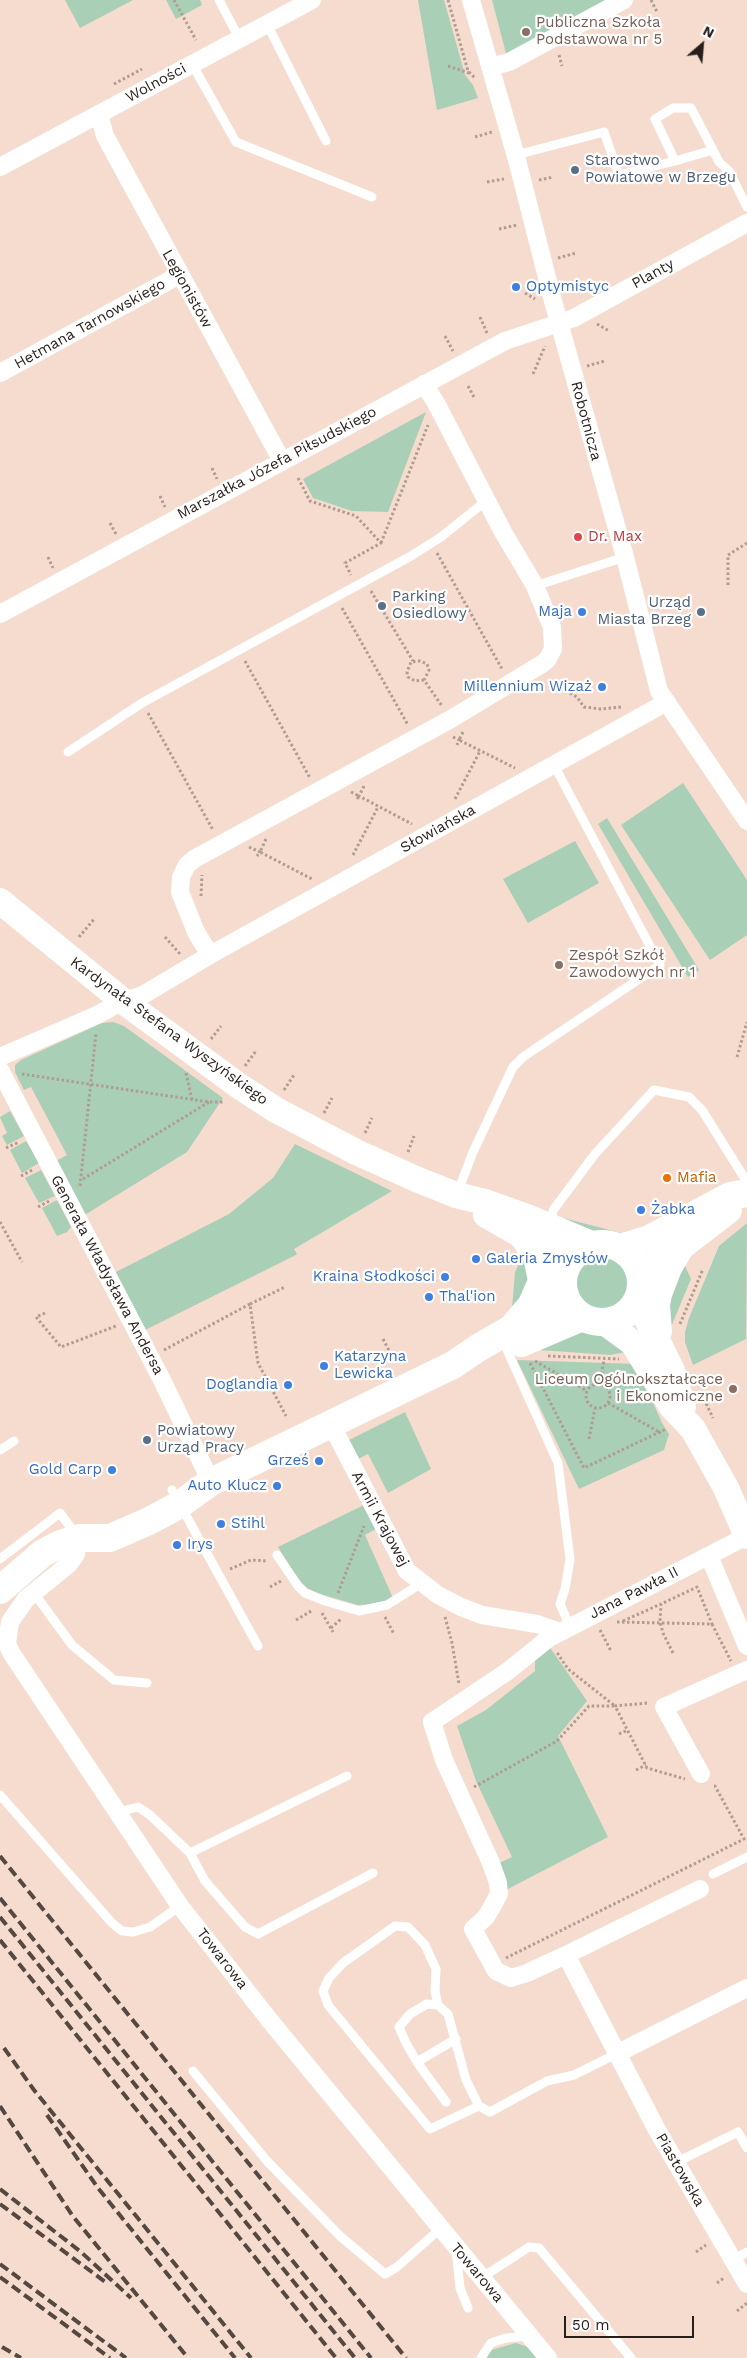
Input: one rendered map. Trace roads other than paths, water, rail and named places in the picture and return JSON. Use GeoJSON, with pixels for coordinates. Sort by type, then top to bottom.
{"type":"FeatureCollection","features":[{"type":"Feature","properties":{"kind":"main road"},"geometry":{"type":"LineString","coordinates":[[0,1590],[43,1553],[79,1538],[110,1538],[176,1498],[453,1365],[478,1348],[514,1345],[593,1320],[622,1317],[629,1312],[655,1266],[747,1195]]}},
{"type":"Feature","properties":{"kind":"main road"},"geometry":{"type":"LineString","coordinates":[[514,1345],[544,1310],[563,1281],[575,1255],[584,1248],[607,1247],[649,1239],[730,1196],[747,1195]]}},
{"type":"Feature","properties":{"kind":"main road"},"geometry":{"type":"LineString","coordinates":[[607,1247],[636,1264],[640,1274],[640,1291]]}},
{"type":"Feature","properties":{"kind":"main road"},"geometry":{"type":"LineString","coordinates":[[563,1281],[569,1304],[593,1320]]}},
{"type":"Feature","properties":{"kind":"street","name":"Wolności"},"geometry":{"type":"LineString","coordinates":[[0,168],[312,0]]}},
{"type":"Feature","properties":{"kind":"street","name":"Robotnicza"},"geometry":{"type":"LineString","coordinates":[[471,0],[481,74],[516,155],[559,323],[625,557],[659,691],[747,821]]}},
{"type":"Feature","properties":{"kind":"street"},"geometry":{"type":"LineString","coordinates":[[481,74],[509,62],[624,0]]}},
{"type":"Feature","properties":{"kind":"street","name":"Legionistów"},"geometry":{"type":"LineString","coordinates":[[99,114],[105,136],[282,461]]}},
{"type":"Feature","properties":{"kind":"street","name":"Planty"},"geometry":{"type":"LineString","coordinates":[[559,323],[574,318],[747,224]]}},
{"type":"Feature","properties":{"kind":"street","name":"Hetmana Tarnowskiego"},"geometry":{"type":"LineString","coordinates":[[0,373],[170,280],[179,273]]}},
{"type":"Feature","properties":{"kind":"street","name":"Marszałka Józefa Piłsudskiego"},"geometry":{"type":"LineString","coordinates":[[0,614],[505,341],[559,323]]}},
{"type":"Feature","properties":{"kind":"street"},"geometry":{"type":"LineString","coordinates":[[210,955],[196,932],[180,892],[180,884],[187,865],[194,859],[415,738],[459,722],[510,684],[544,672],[554,638],[552,627],[535,586],[486,501],[436,403],[424,384]]}},
{"type":"Feature","properties":{"kind":"street","name":"Słowiańska"},"geometry":{"type":"LineString","coordinates":[[0,1066],[123,1001],[143,995],[210,955],[667,702]]}},
{"type":"Feature","properties":{"kind":"street","name":"Kardynała Stefana Wyszyńskiego"},"geometry":{"type":"LineString","coordinates":[[0,901],[123,1001],[239,1086],[276,1110],[356,1152],[456,1195],[521,1235],[540,1240],[550,1248],[563,1281]]}},
{"type":"Feature","properties":{"kind":"street","name":"Generała Władysława Andersa"},"geometry":{"type":"LineString","coordinates":[[0,1066],[150,1357],[211,1482]]}},
{"type":"Feature","properties":{"kind":"street","name":"Kardynała Stefana Wyszyńskiego"},"geometry":{"type":"LineString","coordinates":[[456,1195],[485,1202],[607,1247]]}},
{"type":"Feature","properties":{"kind":"street"},"geometry":{"type":"LineString","coordinates":[[514,1345],[541,1281],[540,1266],[536,1256],[521,1235]]}},
{"type":"Feature","properties":{"kind":"street"},"geometry":{"type":"LineString","coordinates":[[662,1348],[658,1323],[659,1294],[669,1268],[682,1246]]}},
{"type":"Feature","properties":{"kind":"street","name":"Jana Pawła II"},"geometry":{"type":"LineString","coordinates":[[640,1291],[645,1315],[662,1348],[681,1397],[686,1422]]}},
{"type":"Feature","properties":{"kind":"street","name":"Jana Pawła II"},"geometry":{"type":"LineString","coordinates":[[566,1955],[528,1973],[511,1978],[496,1971],[473,1928],[486,1917],[493,1905],[499,1894],[498,1883],[491,1863],[444,1760],[432,1722],[508,1671],[560,1632],[747,1536],[726,1488],[693,1430],[672,1407],[633,1344],[593,1320]]}},
{"type":"Feature","properties":{"kind":"street","name":"Armii Krajowej"},"geometry":{"type":"LineString","coordinates":[[331,1424],[407,1571],[438,1595],[461,1607],[482,1614],[528,1622],[560,1632]]}},
{"type":"Feature","properties":{"kind":"street","name":"Towarowa"},"geometry":{"type":"LineString","coordinates":[[79,1538],[76,1554],[69,1564],[26,1599],[10,1622],[7,1644],[12,1654],[180,1906],[271,2022],[548,2358]]}},
{"type":"Feature","properties":{"kind":"street"},"geometry":{"type":"LineString","coordinates":[[709,1556],[743,1625],[747,1646]]}},
{"type":"Feature","properties":{"kind":"street"},"geometry":{"type":"LineString","coordinates":[[700,1780],[664,1707],[747,1670]]}},
{"type":"Feature","properties":{"kind":"street"},"geometry":{"type":"LineString","coordinates":[[566,1955],[700,1890]]}},
{"type":"Feature","properties":{"kind":"street","name":"Piastowska"},"geometry":{"type":"LineString","coordinates":[[566,1955],[675,2163],[740,2256],[747,2284]]}},
{"type":"Feature","properties":{"kind":"street"},"geometry":{"type":"LineString","coordinates":[[618,2053],[747,1988]]}},
{"type":"Feature","properties":{"kind":"lane"},"geometry":{"type":"LineString","coordinates":[[219,0],[239,38]]}},
{"type":"Feature","properties":{"kind":"lane"},"geometry":{"type":"LineString","coordinates":[[267,24],[326,141]]}},
{"type":"Feature","properties":{"kind":"lane"},"geometry":{"type":"LineString","coordinates":[[192,64],[236,142],[372,197]]}},
{"type":"Feature","properties":{"kind":"lane"},"geometry":{"type":"LineString","coordinates":[[675,161],[656,119],[674,108],[691,108],[719,162],[729,170],[747,207]]}},
{"type":"Feature","properties":{"kind":"lane"},"geometry":{"type":"LineString","coordinates":[[516,155],[604,132],[619,175],[713,150]]}},
{"type":"Feature","properties":{"kind":"lane"},"geometry":{"type":"LineString","coordinates":[[68,752],[142,703],[240,651],[431,544],[486,501]]}},
{"type":"Feature","properties":{"kind":"lane"},"geometry":{"type":"LineString","coordinates":[[535,586],[625,557]]}},
{"type":"Feature","properties":{"kind":"lane"},"geometry":{"type":"LineString","coordinates":[[456,1195],[473,1152],[513,1067],[524,1057],[660,965],[554,765]]}},
{"type":"Feature","properties":{"kind":"lane"},"geometry":{"type":"LineString","coordinates":[[548,1225],[554,1209],[595,1154],[654,1090],[688,1097],[694,1102],[702,1110],[747,1182]]}},
{"type":"Feature","properties":{"kind":"lane"},"geometry":{"type":"LineString","coordinates":[[514,1345],[558,1463],[570,1559],[565,1589],[560,1604],[560,1632]]}},
{"type":"Feature","properties":{"kind":"lane"},"geometry":{"type":"LineString","coordinates":[[0,1450],[14,1441]]}},
{"type":"Feature","properties":{"kind":"lane"},"geometry":{"type":"LineString","coordinates":[[176,1498],[258,1646]]}},
{"type":"Feature","properties":{"kind":"lane"},"geometry":{"type":"LineString","coordinates":[[0,1559],[60,1513],[79,1538]]}},
{"type":"Feature","properties":{"kind":"lane"},"geometry":{"type":"LineString","coordinates":[[278,1558],[305,1593],[360,1611],[380,1607],[401,1598],[422,1583]]}},
{"type":"Feature","properties":{"kind":"lane"},"geometry":{"type":"LineString","coordinates":[[34,1593],[72,1645],[114,1680],[147,1683]]}},
{"type":"Feature","properties":{"kind":"lane"},"geometry":{"type":"LineString","coordinates":[[190,1853],[347,1776]]}},
{"type":"Feature","properties":{"kind":"lane"},"geometry":{"type":"LineString","coordinates":[[0,1795],[112,1923],[122,1931],[133,1932],[150,1927],[180,1906]]}},
{"type":"Feature","properties":{"kind":"lane"},"geometry":{"type":"LineString","coordinates":[[118,1812],[138,1807],[150,1814],[190,1853],[205,1881],[245,1927],[258,1934],[373,1874]]}},
{"type":"Feature","properties":{"kind":"lane"},"geometry":{"type":"LineString","coordinates":[[713,1874],[747,1857]]}},
{"type":"Feature","properties":{"kind":"lane"},"geometry":{"type":"LineString","coordinates":[[438,2006],[434,1991],[436,1969],[425,1945],[408,1927],[395,1926],[343,1963],[329,1978],[323,1990],[328,2005],[430,2129],[479,2106]]}},
{"type":"Feature","properties":{"kind":"lane"},"geometry":{"type":"LineString","coordinates":[[446,2102],[417,2062],[399,2027],[410,2014],[427,2004],[438,2006],[448,2014],[464,2073],[479,2106],[490,2112],[547,2081],[574,2076],[618,2053]]}},
{"type":"Feature","properties":{"kind":"lane"},"geometry":{"type":"LineString","coordinates":[[417,2062],[456,2040]]}},
{"type":"Feature","properties":{"kind":"lane"},"geometry":{"type":"LineString","coordinates":[[193,2072],[267,2161],[340,2236],[385,2274],[397,2267],[440,2229]]}},
{"type":"Feature","properties":{"kind":"lane"},"geometry":{"type":"LineString","coordinates":[[675,2163],[738,2132],[747,2148]]}},
{"type":"Feature","properties":{"kind":"lane"},"geometry":{"type":"LineString","coordinates":[[481,2278],[529,2247],[539,2248],[632,2358]]}},
{"type":"Feature","properties":{"kind":"lane"},"geometry":{"type":"LineString","coordinates":[[456,2248],[460,2288],[468,2308]]}},
{"type":"Feature","properties":{"kind":"lane"},"geometry":{"type":"LineString","coordinates":[[481,2358],[491,2343],[506,2338],[529,2336]]}},
{"type":"Feature","properties":{"kind":"railway"},"geometry":{"type":"LineString","coordinates":[[0,1856],[406,2358]]}},
{"type":"Feature","properties":{"kind":"railway"},"geometry":{"type":"LineString","coordinates":[[0,1898],[371,2358]]}},
{"type":"Feature","properties":{"kind":"railway"},"geometry":{"type":"LineString","coordinates":[[0,1917],[355,2358]]}},
{"type":"Feature","properties":{"kind":"railway"},"geometry":{"type":"LineString","coordinates":[[0,1940],[336,2358]]}},
{"type":"Feature","properties":{"kind":"railway"},"geometry":{"type":"LineString","coordinates":[[4,2048],[34,2090],[251,2358]]}},
{"type":"Feature","properties":{"kind":"railway"},"geometry":{"type":"LineString","coordinates":[[0,2106],[72,2215],[188,2358]]}},
{"type":"Feature","properties":{"kind":"railway"},"geometry":{"type":"LineString","coordinates":[[47,2115],[98,2188],[235,2358]]}},
{"type":"Feature","properties":{"kind":"railway"},"geometry":{"type":"LineString","coordinates":[[0,2189],[81,2252],[131,2298]]}},
{"type":"Feature","properties":{"kind":"railway"},"geometry":{"type":"LineString","coordinates":[[0,2204],[108,2284]]}},
{"type":"Feature","properties":{"kind":"railway"},"geometry":{"type":"LineString","coordinates":[[0,2264],[126,2358]]}},
{"type":"Feature","properties":{"kind":"railway"},"geometry":{"type":"LineString","coordinates":[[0,2277],[110,2358]]}},
{"type":"Feature","properties":{"kind":"railway"},"geometry":{"type":"LineString","coordinates":[[2,2347],[21,2358]]}},
{"type":"Feature","properties":{"kind":"place","name":"Publiczna Szkoła Podstawowa nr 5"},"geometry":{"type":"Point","coordinates":[526,32]}},
{"type":"Feature","properties":{"kind":"place","name":"Starostwo Powiatowe w Brzegu"},"geometry":{"type":"Point","coordinates":[575,170]}},
{"type":"Feature","properties":{"kind":"place","name":"Optymistyc"},"geometry":{"type":"Point","coordinates":[516,287]}},
{"type":"Feature","properties":{"kind":"place","name":"Dr. Max"},"geometry":{"type":"Point","coordinates":[578,537]}},
{"type":"Feature","properties":{"kind":"place","name":"Parking Osiedlowy"},"geometry":{"type":"Point","coordinates":[382,606]}},
{"type":"Feature","properties":{"kind":"place","name":"Maja"},"geometry":{"type":"Point","coordinates":[582,612]}},
{"type":"Feature","properties":{"kind":"place","name":"Urząd Miasta Brzeg"},"geometry":{"type":"Point","coordinates":[701,612]}},
{"type":"Feature","properties":{"kind":"place","name":"Millennium Wizaż"},"geometry":{"type":"Point","coordinates":[602,687]}},
{"type":"Feature","properties":{"kind":"place","name":"Zespół Szkół Zawodowych nr 1"},"geometry":{"type":"Point","coordinates":[559,965]}},
{"type":"Feature","properties":{"kind":"place","name":"Mafia"},"geometry":{"type":"Point","coordinates":[667,1178]}},
{"type":"Feature","properties":{"kind":"place","name":"Żabka"},"geometry":{"type":"Point","coordinates":[641,1210]}},
{"type":"Feature","properties":{"kind":"place","name":"Galeria Zmysłów"},"geometry":{"type":"Point","coordinates":[476,1259]}},
{"type":"Feature","properties":{"kind":"place","name":"Kraina Słodkości"},"geometry":{"type":"Point","coordinates":[445,1277]}},
{"type":"Feature","properties":{"kind":"place","name":"Thal'ion"},"geometry":{"type":"Point","coordinates":[429,1297]}},
{"type":"Feature","properties":{"kind":"place","name":"Katarzyna Lewicka"},"geometry":{"type":"Point","coordinates":[324,1366]}},
{"type":"Feature","properties":{"kind":"place","name":"Doglandia"},"geometry":{"type":"Point","coordinates":[288,1385]}},
{"type":"Feature","properties":{"kind":"place","name":"Liceum Ogólnokształcące i Ekonomiczne"},"geometry":{"type":"Point","coordinates":[733,1389]}},
{"type":"Feature","properties":{"kind":"place","name":"Powiatowy Urząd Pracy"},"geometry":{"type":"Point","coordinates":[147,1440]}},
{"type":"Feature","properties":{"kind":"place","name":"Grześ"},"geometry":{"type":"Point","coordinates":[319,1461]}},
{"type":"Feature","properties":{"kind":"place","name":"Gold Carp"},"geometry":{"type":"Point","coordinates":[112,1470]}},
{"type":"Feature","properties":{"kind":"place","name":"Auto Klucz"},"geometry":{"type":"Point","coordinates":[277,1486]}},
{"type":"Feature","properties":{"kind":"place","name":"Stihl"},"geometry":{"type":"Point","coordinates":[221,1524]}},
{"type":"Feature","properties":{"kind":"place","name":"Irys"},"geometry":{"type":"Point","coordinates":[177,1545]}}]}
